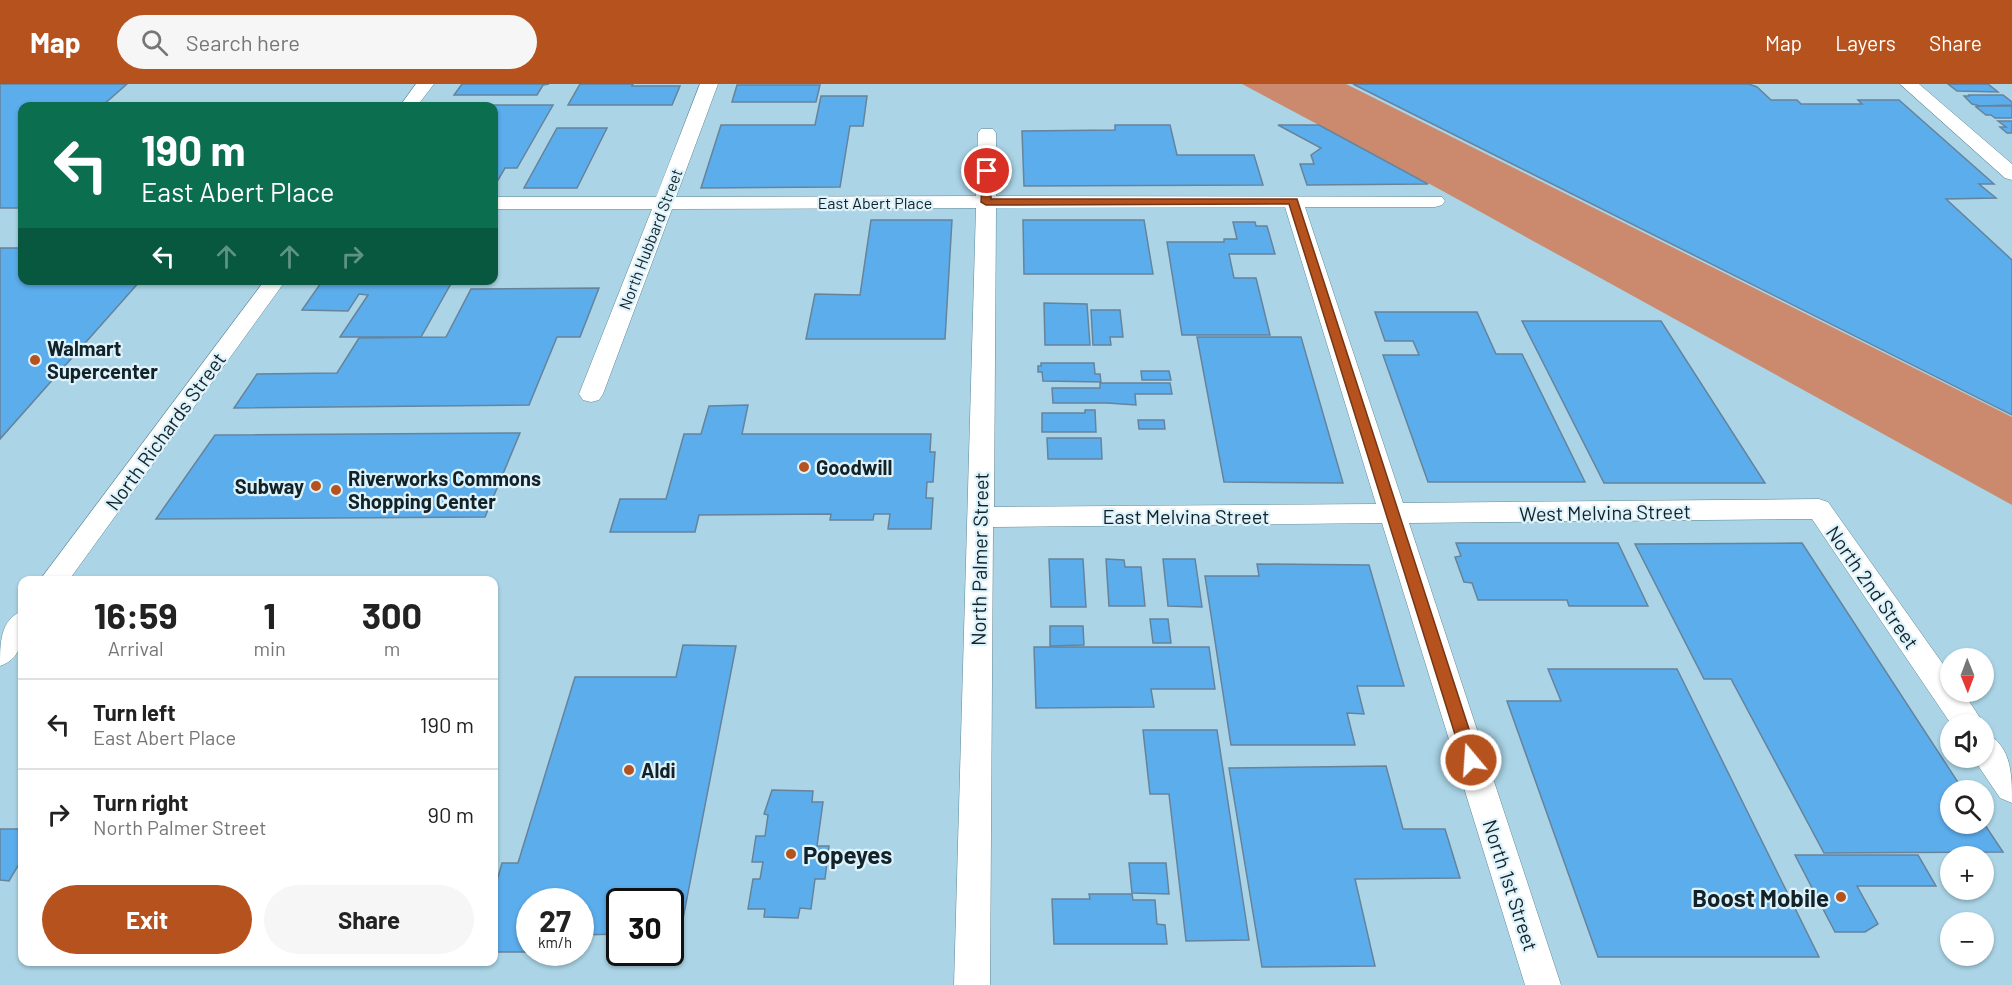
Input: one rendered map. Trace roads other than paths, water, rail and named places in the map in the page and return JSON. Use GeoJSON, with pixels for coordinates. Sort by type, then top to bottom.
{"type":"FeatureCollection","features":[{"type":"Feature","properties":{"kind":"street"},"geometry":{"type":"LineString","coordinates":[[411,102],[425,84]]}},
{"type":"Feature","properties":{"kind":"street","name":"North Hubbard Street"},"geometry":{"type":"LineString","coordinates":[[591,394],[709,84]]}},
{"type":"Feature","properties":{"kind":"street"},"geometry":{"type":"LineString","coordinates":[[1909,84],[2012,174]]}},
{"type":"Feature","properties":{"kind":"street","name":"North Palmer Street"},"geometry":{"type":"LineString","coordinates":[[972,985],[987,133]]}},
{"type":"Feature","properties":{"kind":"street","name":"North 1st Street"},"geometry":{"type":"LineString","coordinates":[[1293,201],[1543,985]]}},
{"type":"Feature","properties":{"kind":"street","name":"East Abert Place"},"geometry":{"type":"LineString","coordinates":[[498,203],[1435,201]]}},
{"type":"Feature","properties":{"kind":"street","name":"North Richards Street"},"geometry":{"type":"LineString","coordinates":[[57,576],[272,285]]}},
{"type":"Feature","properties":{"kind":"street","name":"West Melvina Street"},"geometry":{"type":"LineString","coordinates":[[1392,514],[1818,509]]}},
{"type":"Feature","properties":{"kind":"street","name":"North 2nd Street"},"geometry":{"type":"LineString","coordinates":[[1818,509],[1961,714]]}},
{"type":"Feature","properties":{"kind":"street","name":"East Melvina Street"},"geometry":{"type":"LineString","coordinates":[[980,517],[1392,514]]}},
{"type":"Feature","properties":{"kind":"street"},"geometry":{"type":"LineString","coordinates":[[0,654],[18,629]]}},
{"type":"Feature","properties":{"kind":"street"},"geometry":{"type":"LineString","coordinates":[[1994,762],[2012,788]]}},
{"type":"Feature","properties":{"kind":"place","name":"Walmart Supercenter"},"geometry":{"type":"Point","coordinates":[35,360]}},
{"type":"Feature","properties":{"kind":"place","name":"Goodwill"},"geometry":{"type":"Point","coordinates":[804,467]}},
{"type":"Feature","properties":{"kind":"place","name":"Subway"},"geometry":{"type":"Point","coordinates":[316,486]}},
{"type":"Feature","properties":{"kind":"place","name":"Riverworks Commons Shopping Center"},"geometry":{"type":"Point","coordinates":[336,490]}},
{"type":"Feature","properties":{"kind":"place","name":"Aldi"},"geometry":{"type":"Point","coordinates":[629,770]}},
{"type":"Feature","properties":{"kind":"place","name":"Popeyes"},"geometry":{"type":"Point","coordinates":[791,854]}},
{"type":"Feature","properties":{"kind":"place","name":"Boost Mobile"},"geometry":{"type":"Point","coordinates":[1841,897]}}]}
